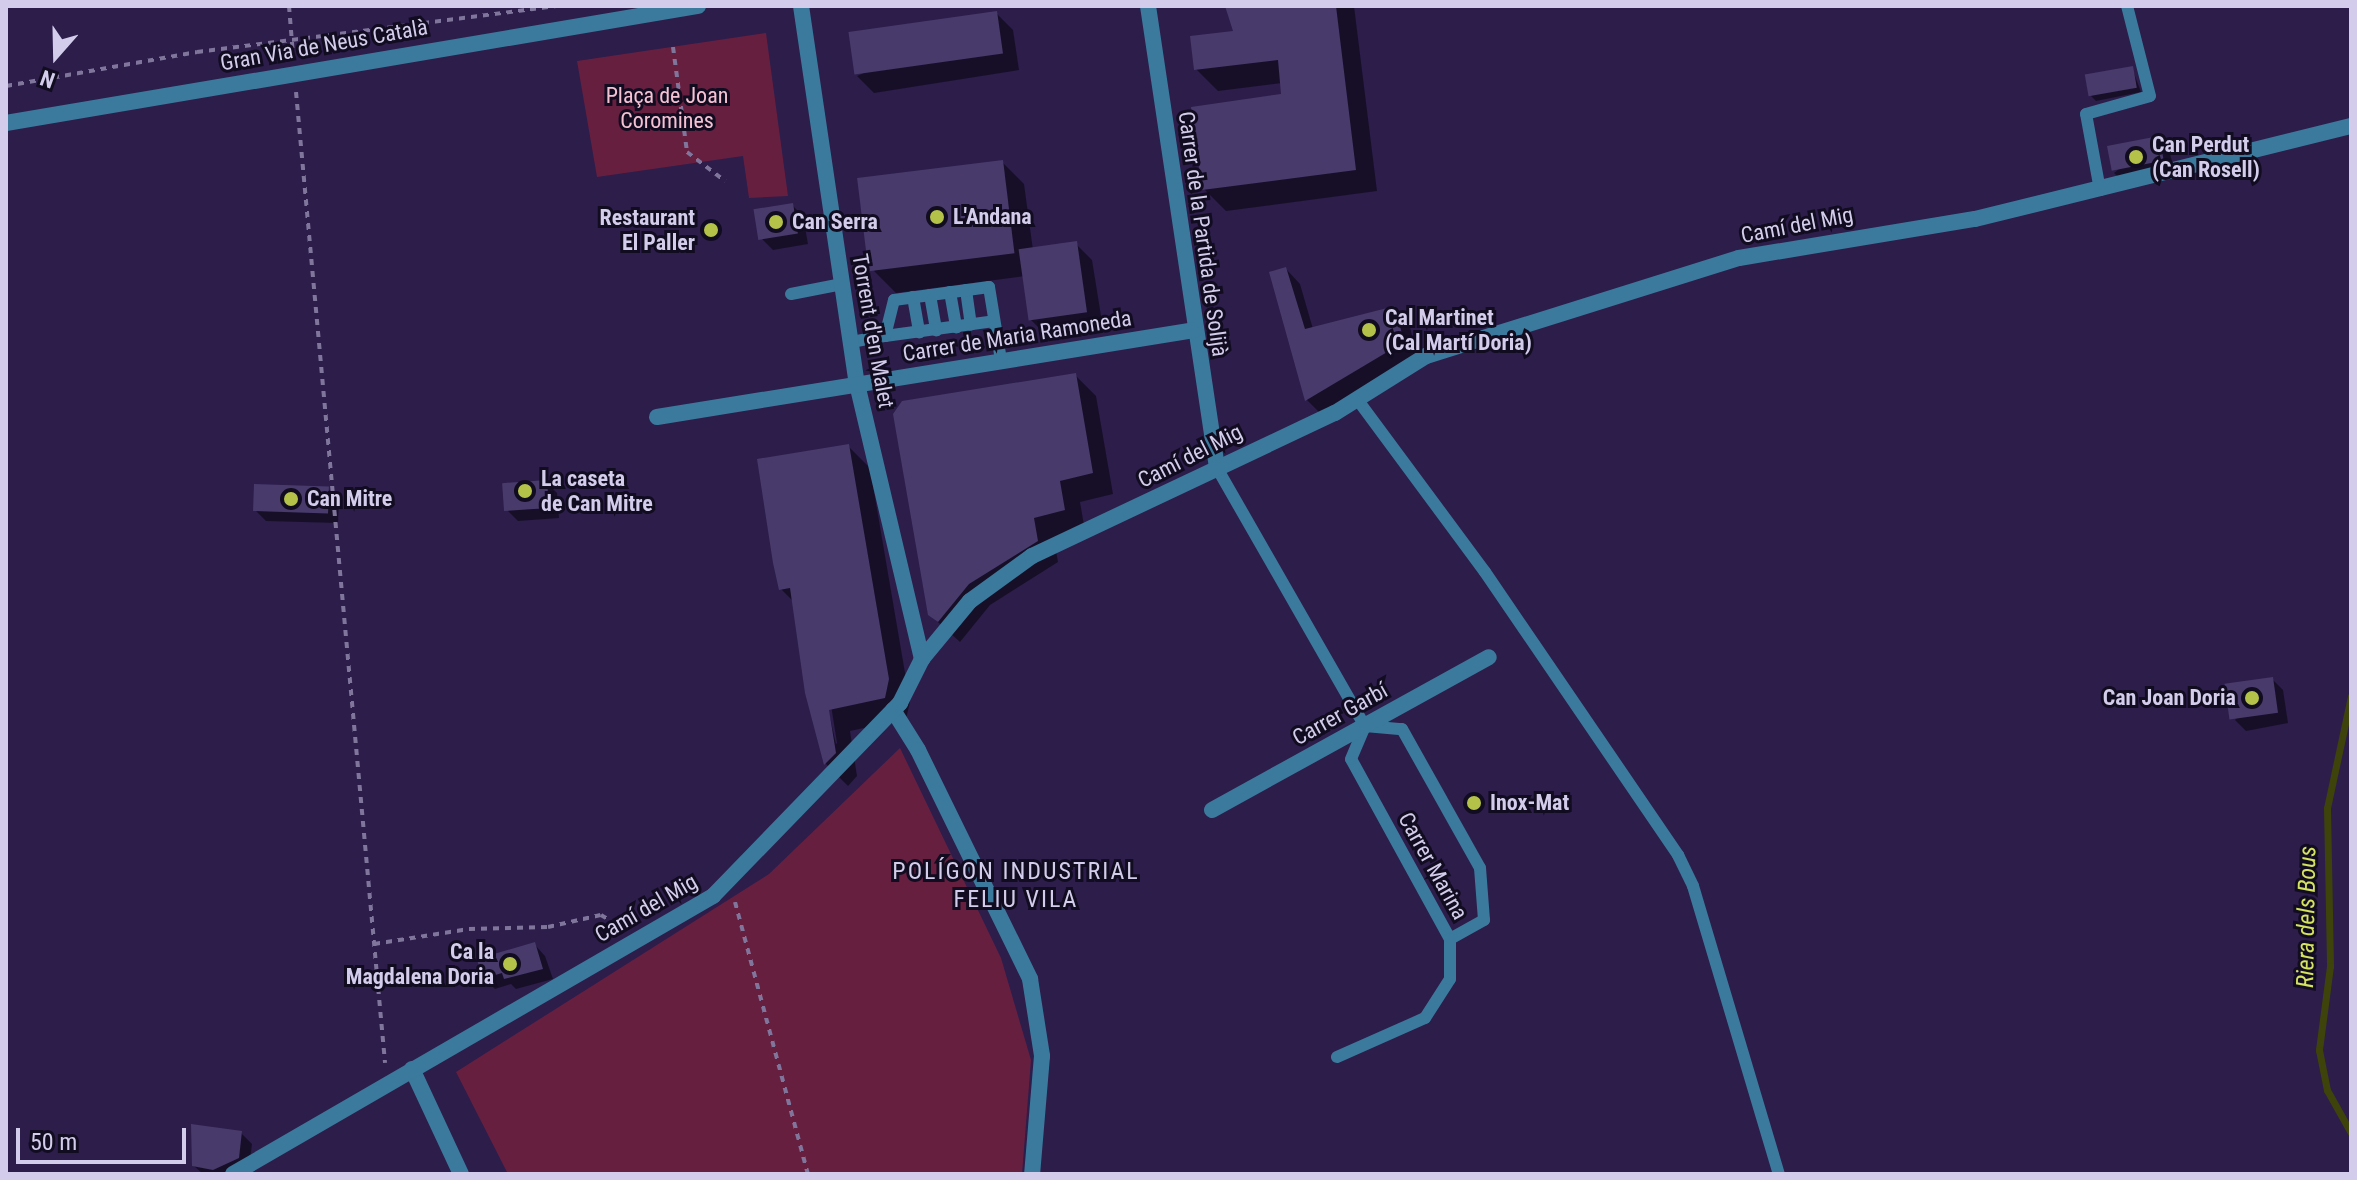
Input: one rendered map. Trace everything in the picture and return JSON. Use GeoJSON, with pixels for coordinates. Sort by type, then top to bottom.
{"type":"FeatureCollection","features":[{"type":"Feature","properties":{"kind":"street","name":"Gran Via de Neus Català"},"geometry":{"type":"LineString","coordinates":[[6,123],[698,6]]}},
{"type":"Feature","properties":{"kind":"street","name":"Torrent d'en Malet"},"geometry":{"type":"LineString","coordinates":[[801,6],[857,384],[922,659]]}},
{"type":"Feature","properties":{"kind":"street","name":"Carrer de la Partida de Solijà"},"geometry":{"type":"LineString","coordinates":[[1148,6],[1217,468]]}},
{"type":"Feature","properties":{"kind":"street","name":"Camí del Mig"},"geometry":{"type":"LineString","coordinates":[[233,1174],[713,896],[893,710],[922,659],[970,601],[1032,556],[1357,399],[1426,356],[1739,258],[1975,219],[2351,126]]}},
{"type":"Feature","properties":{"kind":"street","name":"Carrer de Maria Ramoneda"},"geometry":{"type":"LineString","coordinates":[[657,417],[1194,330]]}},
{"type":"Feature","properties":{"kind":"street","name":"Carrer Garbí"},"geometry":{"type":"LineString","coordinates":[[1212,810],[1489,657]]}},
{"type":"Feature","properties":{"kind":"street"},"geometry":{"type":"LineString","coordinates":[[893,710],[918,750],[1030,979],[1042,1056],[1032,1174]]}},
{"type":"Feature","properties":{"kind":"street"},"geometry":{"type":"LineString","coordinates":[[412,1069],[461,1174]]}},
{"type":"Feature","properties":{"kind":"lane"},"geometry":{"type":"LineString","coordinates":[[2100,190],[2086,114],[2150,96],[2127,6]]}},
{"type":"Feature","properties":{"kind":"lane"},"geometry":{"type":"LineString","coordinates":[[791,294],[842,284]]}},
{"type":"Feature","properties":{"kind":"lane"},"geometry":{"type":"LineString","coordinates":[[885,336],[894,300],[989,287],[1001,360]]}},
{"type":"Feature","properties":{"kind":"lane"},"geometry":{"type":"LineString","coordinates":[[966,290],[971,325]]}},
{"type":"Feature","properties":{"kind":"lane"},"geometry":{"type":"LineString","coordinates":[[950,292],[956,327]]}},
{"type":"Feature","properties":{"kind":"lane"},"geometry":{"type":"LineString","coordinates":[[930,295],[936,330]]}},
{"type":"Feature","properties":{"kind":"lane"},"geometry":{"type":"LineString","coordinates":[[913,297],[919,332]]}},
{"type":"Feature","properties":{"kind":"lane"},"geometry":{"type":"LineString","coordinates":[[851,342],[994,321]]}},
{"type":"Feature","properties":{"kind":"lane"},"geometry":{"type":"LineString","coordinates":[[1357,399],[1485,572],[1678,855],[1693,886],[1779,1174]]}},
{"type":"Feature","properties":{"kind":"lane"},"geometry":{"type":"LineString","coordinates":[[1217,468],[1365,726]]}},
{"type":"Feature","properties":{"kind":"lane","name":"Carrer Marina"},"geometry":{"type":"LineString","coordinates":[[1365,726],[1402,729],[1480,868],[1484,920],[1450,939],[1351,759],[1365,726]]}},
{"type":"Feature","properties":{"kind":"lane"},"geometry":{"type":"LineString","coordinates":[[1337,1057],[1425,1018],[1450,979],[1450,939]]}},
{"type":"Feature","properties":{"kind":"path"},"geometry":{"type":"LineString","coordinates":[[289,6],[387,1083]]}},
{"type":"Feature","properties":{"kind":"path","name":"Gran Via de Neus Català"},"geometry":{"type":"LineString","coordinates":[[6,86],[292,39],[558,6]]}},
{"type":"Feature","properties":{"kind":"path"},"geometry":{"type":"LineString","coordinates":[[673,47],[687,152],[725,181]]}},
{"type":"Feature","properties":{"kind":"path"},"geometry":{"type":"LineString","coordinates":[[729,879],[808,1174]]}},
{"type":"Feature","properties":{"kind":"path"},"geometry":{"type":"LineString","coordinates":[[374,944],[469,929],[548,927],[601,915],[638,939]]}},
{"type":"Feature","properties":{"kind":"green space","name":"Plaça de Joan Coromines"},"geometry":{"type":"Polygon","coordinates":[[[766,33],[788,196],[749,198],[743,156],[597,177],[577,61],[766,33]]]}},
{"type":"Feature","properties":{"kind":"green space"},"geometry":{"type":"Polygon","coordinates":[[[900,748],[1001,958],[1031,1060],[1022,1174],[508,1174],[456,1072],[769,874],[900,748]]]}},
{"type":"Feature","properties":{"kind":"building"},"geometry":{"type":"Polygon","coordinates":[[[1225,6],[1336,6],[1356,170],[1202,190],[1191,107],[1281,94],[1278,60],[1194,70],[1190,36],[1233,31],[1225,6]]]}},
{"type":"Feature","properties":{"kind":"building"},"geometry":{"type":"Polygon","coordinates":[[[997,11],[1003,54],[854,74],[848,32],[997,11]]]}},
{"type":"Feature","properties":{"kind":"building"},"geometry":{"type":"Polygon","coordinates":[[[2133,66],[2137,88],[2089,96],[2085,75],[2133,66]]]}},
{"type":"Feature","properties":{"kind":"building","name":"Can Perdut (Can Rosell)"},"geometry":{"type":"Polygon","coordinates":[[[2159,136],[2164,161],[2112,171],[2107,146],[2159,136]]]}},
{"type":"Feature","properties":{"kind":"building","name":"L'Andana"},"geometry":{"type":"Polygon","coordinates":[[[1003,160],[1014,253],[869,271],[857,178],[1003,160]]]}},
{"type":"Feature","properties":{"kind":"building","name":"Can Serra"},"geometry":{"type":"Polygon","coordinates":[[[793,203],[798,234],[758,240],[753,209],[793,203]]]}},
{"type":"Feature","properties":{"kind":"building"},"geometry":{"type":"Polygon","coordinates":[[[1077,241],[1087,312],[1029,321],[1019,249],[1077,241]]]}},
{"type":"Feature","properties":{"kind":"building"},"geometry":{"type":"Polygon","coordinates":[[[1286,267],[1305,329],[1395,306],[1404,342],[1305,401],[1269,272],[1286,267]]]}},
{"type":"Feature","properties":{"kind":"building"},"geometry":{"type":"Polygon","coordinates":[[[1076,373],[1093,473],[1060,481],[1065,510],[1034,518],[1038,541],[969,584],[938,622],[928,615],[893,414],[902,401],[1076,373]]]}},
{"type":"Feature","properties":{"kind":"building"},"geometry":{"type":"Polygon","coordinates":[[[849,444],[889,679],[885,698],[829,710],[836,753],[824,765],[805,693],[790,588],[779,590],[773,563],[757,459],[849,444]]]}},
{"type":"Feature","properties":{"kind":"building","name":"La caseta de Can Mitre"},"geometry":{"type":"Polygon","coordinates":[[[547,480],[549,508],[504,511],[502,483],[547,480]]]}},
{"type":"Feature","properties":{"kind":"building","name":"Can Mitre"},"geometry":{"type":"Polygon","coordinates":[[[254,484],[329,487],[328,514],[253,511],[254,484]]]}},
{"type":"Feature","properties":{"kind":"building","name":"Can Joan Doria"},"geometry":{"type":"Polygon","coordinates":[[[2273,677],[2278,713],[2229,719],[2224,684],[2273,677]]]}},
{"type":"Feature","properties":{"kind":"building","name":"Ca la Magdalena Doria"},"geometry":{"type":"Polygon","coordinates":[[[535,942],[543,969],[504,979],[502,973],[482,979],[477,959],[535,942]]]}},
{"type":"Feature","properties":{"kind":"building"},"geometry":{"type":"Polygon","coordinates":[[[191,1124],[242,1131],[239,1158],[213,1170],[192,1166],[191,1124]]]}},
{"type":"Feature","properties":{"kind":"waterway","name":"Riera dels Bous"},"geometry":{"type":"LineString","coordinates":[[2351,696],[2327,808],[2330,966],[2319,1050],[2327,1090],[2351,1133]]}},
{"type":"Feature","properties":{"kind":"place","name":"Can Perdut (Can Rosell)"},"geometry":{"type":"Point","coordinates":[2136,157]}},
{"type":"Feature","properties":{"kind":"place","name":"L'Andana"},"geometry":{"type":"Point","coordinates":[937,217]}},
{"type":"Feature","properties":{"kind":"place","name":"Can Serra"},"geometry":{"type":"Point","coordinates":[776,222]}},
{"type":"Feature","properties":{"kind":"place","name":"Restaurant El Paller"},"geometry":{"type":"Point","coordinates":[711,230]}},
{"type":"Feature","properties":{"kind":"place","name":"Cal Martinet (Cal Martí Doria)"},"geometry":{"type":"Point","coordinates":[1369,330]}},
{"type":"Feature","properties":{"kind":"place","name":"La caseta de Can Mitre"},"geometry":{"type":"Point","coordinates":[525,491]}},
{"type":"Feature","properties":{"kind":"place","name":"Can Mitre"},"geometry":{"type":"Point","coordinates":[291,499]}},
{"type":"Feature","properties":{"kind":"place","name":"Can Joan Doria"},"geometry":{"type":"Point","coordinates":[2252,698]}},
{"type":"Feature","properties":{"kind":"place","name":"Inox-Mat"},"geometry":{"type":"Point","coordinates":[1474,803]}},
{"type":"Feature","properties":{"kind":"place","name":"Ca la Magdalena Doria"},"geometry":{"type":"Point","coordinates":[510,964]}},
{"type":"Feature","properties":{"kind":"district","name":"POLÍGON INDUSTRIAL FELIU VILA"},"geometry":{"type":"Point","coordinates":[1016,886]}}]}
